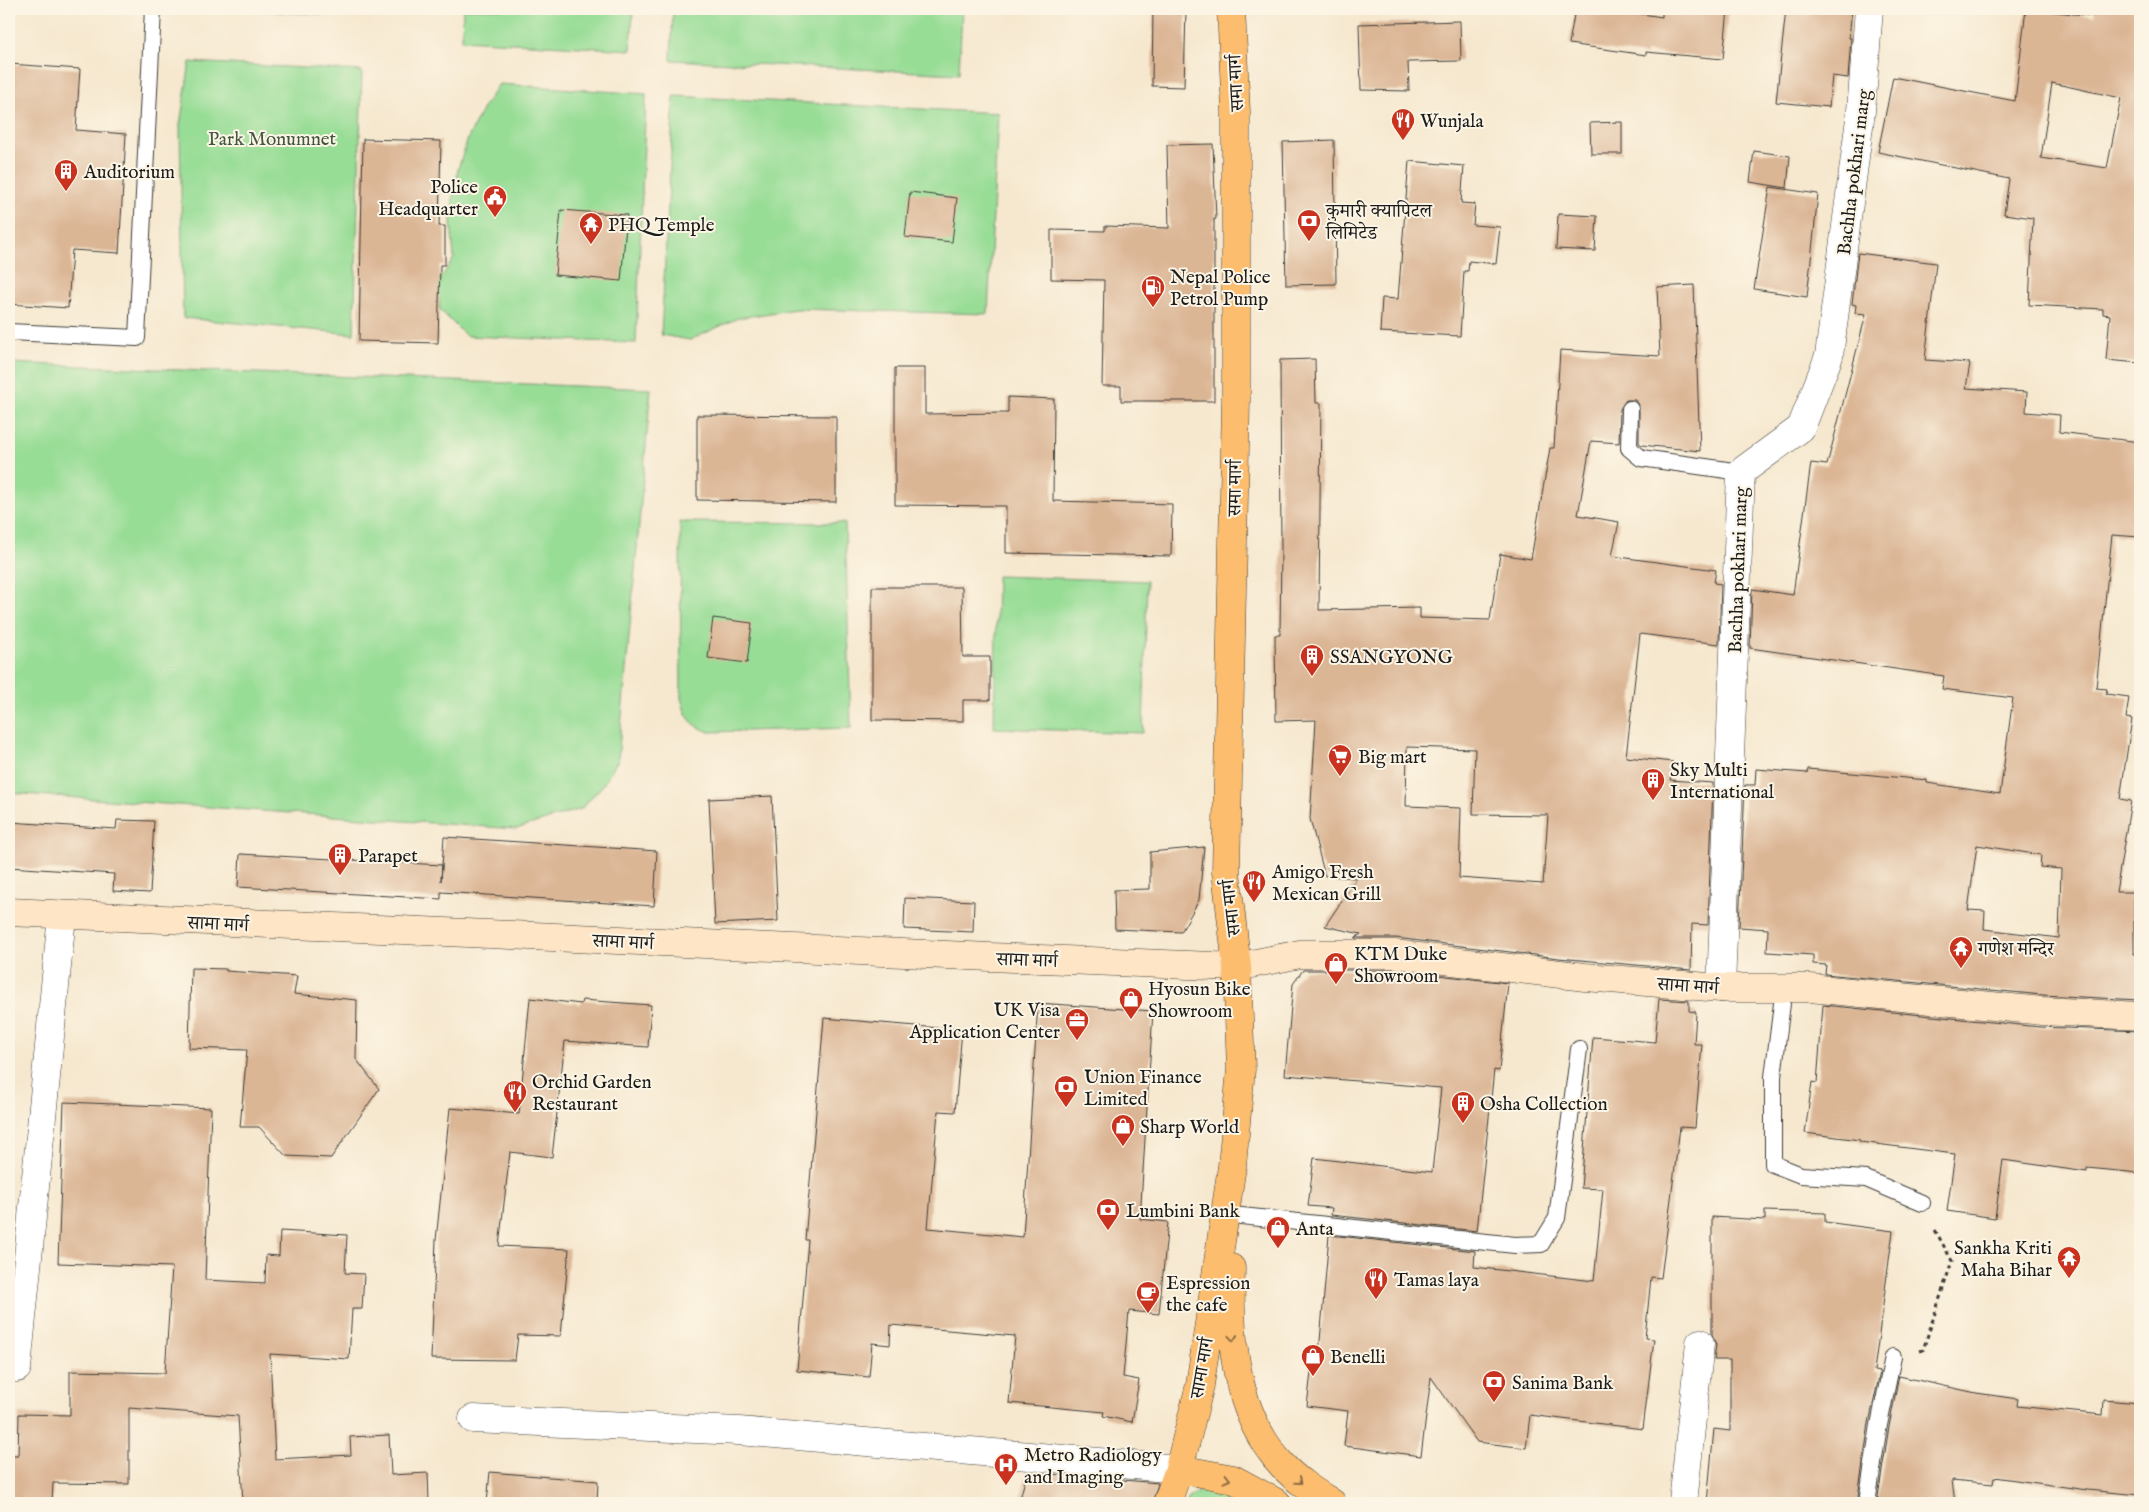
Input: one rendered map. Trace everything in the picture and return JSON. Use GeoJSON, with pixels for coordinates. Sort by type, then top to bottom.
{"type":"FeatureCollection","features":[{"type":"Feature","properties":{"kind":"main road","name":"समा मार्ग"},"geometry":{"type":"LineString","coordinates":[[1231,9],[1236,112],[1236,401],[1226,872],[1237,967]]}},
{"type":"Feature","properties":{"kind":"main road","name":"सामा मार्ग"},"geometry":{"type":"LineString","coordinates":[[9,912],[62,916],[1237,967],[1300,954],[1394,954],[1585,977],[1721,988],[1784,987],[2042,1011],[2140,1016]]}},
{"type":"Feature","properties":{"kind":"main road","name":"सामा मार्ग"},"geometry":{"type":"LineString","coordinates":[[1179,1469],[1200,1385],[1232,1166],[1241,1069],[1237,967]]}},
{"type":"Feature","properties":{"kind":"main road"},"geometry":{"type":"LineString","coordinates":[[1232,1166],[1230,1287],[1233,1342],[1241,1388],[1251,1416],[1264,1443],[1284,1468],[1308,1488],[1332,1503]]}},
{"type":"Feature","properties":{"kind":"main road"},"geometry":{"type":"LineString","coordinates":[[1167,1503],[1179,1469],[1233,1480],[1277,1503]]}},
{"type":"Feature","properties":{"kind":"street","name":"Bachha pokhari marg"},"geometry":{"type":"LineString","coordinates":[[1721,988],[1741,472],[1801,428],[1829,356],[1861,111],[1869,9]]}},
{"type":"Feature","properties":{"kind":"street"},"geometry":{"type":"LineString","coordinates":[[17,1368],[62,916]]}},
{"type":"Feature","properties":{"kind":"street"},"geometry":{"type":"LineString","coordinates":[[1683,1503],[1700,1343]]}},
{"type":"Feature","properties":{"kind":"street"},"geometry":{"type":"LineString","coordinates":[[473,1419],[739,1431],[1179,1469]]}},
{"type":"Feature","properties":{"kind":"lane"},"geometry":{"type":"LineString","coordinates":[[9,332],[137,338],[153,9]]}},
{"type":"Feature","properties":{"kind":"lane"},"geometry":{"type":"LineString","coordinates":[[1630,409],[1629,448],[1641,458],[1741,472]]}},
{"type":"Feature","properties":{"kind":"lane"},"geometry":{"type":"LineString","coordinates":[[1784,987],[1773,1077],[1772,1164],[1800,1175],[1866,1179],[1922,1203]]}},
{"type":"Feature","properties":{"kind":"lane"},"geometry":{"type":"LineString","coordinates":[[1232,1215],[1515,1245],[1541,1244],[1556,1218],[1579,1049]]}},
{"type":"Feature","properties":{"kind":"lane"},"geometry":{"type":"LineString","coordinates":[[1867,1503],[1879,1424],[1893,1358]]}},
{"type":"Feature","properties":{"kind":"path"},"geometry":{"type":"LineString","coordinates":[[1893,1358],[1923,1350],[1952,1261],[1922,1203]]}},
{"type":"Feature","properties":{"kind":"green space"},"geometry":{"type":"Polygon","coordinates":[[[228,9],[350,9],[350,16],[228,9]]]}},
{"type":"Feature","properties":{"kind":"green space"},"geometry":{"type":"Polygon","coordinates":[[[463,9],[633,9],[631,50],[462,40],[463,9]]]}},
{"type":"Feature","properties":{"kind":"green space"},"geometry":{"type":"Polygon","coordinates":[[[673,9],[962,9],[959,74],[671,60],[673,9]]]}},
{"type":"Feature","properties":{"kind":"green space","name":"Park Monumnet"},"geometry":{"type":"Polygon","coordinates":[[[190,62],[362,71],[354,334],[183,318],[180,125],[190,62]]]}},
{"type":"Feature","properties":{"kind":"green space"},"geometry":{"type":"Polygon","coordinates":[[[499,84],[646,94],[636,343],[466,336],[440,310],[437,284],[454,258],[451,222],[458,169],[468,138],[483,108],[499,84]]]}},
{"type":"Feature","properties":{"kind":"green space"},"geometry":{"type":"Polygon","coordinates":[[[674,96],[998,113],[988,314],[796,309],[738,318],[690,340],[661,335],[674,96]]]}},
{"type":"Feature","properties":{"kind":"green space"},"geometry":{"type":"Polygon","coordinates":[[[9,363],[651,389],[618,760],[602,786],[581,809],[516,829],[9,793],[9,363]]]}},
{"type":"Feature","properties":{"kind":"green space"},"geometry":{"type":"Polygon","coordinates":[[[680,522],[845,523],[851,728],[709,732],[690,720],[681,698],[680,522]]]}},
{"type":"Feature","properties":{"kind":"green space"},"geometry":{"type":"Polygon","coordinates":[[[997,576],[1147,581],[1143,733],[994,728],[997,576]]]}},
{"type":"Feature","properties":{"kind":"green space"},"geometry":{"type":"Polygon","coordinates":[[[1207,1488],[1228,1490],[1248,1503],[1186,1503],[1190,1496],[1207,1488]]]}},
{"type":"Feature","properties":{"kind":"building"},"geometry":{"type":"Polygon","coordinates":[[[1153,9],[1186,9],[1184,87],[1152,86],[1153,9]]]}},
{"type":"Feature","properties":{"kind":"building"},"geometry":{"type":"Polygon","coordinates":[[[1575,9],[1609,9],[1662,17],[1662,9],[1728,9],[1723,59],[1646,52],[1646,55],[1569,44],[1575,9]]]}},
{"type":"Feature","properties":{"kind":"building"},"geometry":{"type":"Polygon","coordinates":[[[1786,9],[1852,9],[1848,78],[1832,76],[1829,107],[1776,102],[1786,9]]]}},
{"type":"Feature","properties":{"kind":"building"},"geometry":{"type":"Polygon","coordinates":[[[2026,9],[2094,16],[2095,9],[2140,9],[2140,363],[2106,360],[2110,315],[2103,314],[2103,309],[2029,305],[2033,218],[2004,214],[2009,179],[1878,152],[1893,77],[2015,101],[2026,9]],[[2052,83],[2041,158],[2107,168],[2121,98],[2052,83]]]}},
{"type":"Feature","properties":{"kind":"building"},"geometry":{"type":"Polygon","coordinates":[[[1460,21],[1461,61],[1408,62],[1409,91],[1361,90],[1359,24],[1460,21]]]}},
{"type":"Feature","properties":{"kind":"building","name":"Auditorium"},"geometry":{"type":"Polygon","coordinates":[[[9,64],[80,69],[76,130],[126,134],[119,253],[72,250],[68,308],[9,304],[9,64]]]}},
{"type":"Feature","properties":{"kind":"building"},"geometry":{"type":"Polygon","coordinates":[[[1622,122],[1622,154],[1591,154],[1590,123],[1622,122]]]}},
{"type":"Feature","properties":{"kind":"building"},"geometry":{"type":"Polygon","coordinates":[[[363,139],[441,141],[439,226],[445,226],[445,265],[440,265],[438,343],[359,341],[363,139]]]}},
{"type":"Feature","properties":{"kind":"building"},"geometry":{"type":"Polygon","coordinates":[[[1334,140],[1336,284],[1286,285],[1283,142],[1334,140]]]}},
{"type":"Feature","properties":{"kind":"building"},"geometry":{"type":"Polygon","coordinates":[[[1213,144],[1216,219],[1214,219],[1214,401],[1121,401],[1121,386],[1102,386],[1104,280],[1051,279],[1051,230],[1105,231],[1105,226],[1169,228],[1167,145],[1213,144]]]}},
{"type":"Feature","properties":{"kind":"building"},"geometry":{"type":"Polygon","coordinates":[[[1754,151],[1790,156],[1787,188],[1750,182],[1754,151]]]}},
{"type":"Feature","properties":{"kind":"building"},"geometry":{"type":"Polygon","coordinates":[[[1409,161],[1464,166],[1461,203],[1475,204],[1473,225],[1500,227],[1496,264],[1469,261],[1468,271],[1464,271],[1460,336],[1380,332],[1382,298],[1398,299],[1409,161]]]}},
{"type":"Feature","properties":{"kind":"building"},"geometry":{"type":"Polygon","coordinates":[[[1770,187],[1818,194],[1807,297],[1754,289],[1770,187]]]}},
{"type":"Feature","properties":{"kind":"building"},"geometry":{"type":"Polygon","coordinates":[[[910,192],[957,198],[952,242],[905,237],[910,192]]]}},
{"type":"Feature","properties":{"kind":"building","name":"PHQ Temple"},"geometry":{"type":"Polygon","coordinates":[[[561,210],[627,215],[621,281],[555,275],[561,210]]]}},
{"type":"Feature","properties":{"kind":"building"},"geometry":{"type":"Polygon","coordinates":[[[1558,214],[1597,216],[1595,251],[1556,249],[1558,214]]]}},
{"type":"Feature","properties":{"kind":"building"},"geometry":{"type":"Polygon","coordinates":[[[1858,253],[1936,263],[1925,360],[1970,363],[1966,388],[2027,392],[2026,412],[2060,415],[2059,432],[2140,442],[2140,537],[2112,535],[2096,688],[2107,689],[2106,694],[2129,697],[2126,718],[2132,719],[2120,799],[2131,801],[2116,892],[2134,892],[2134,954],[2140,954],[2140,1000],[2043,995],[1825,974],[1826,965],[1813,964],[1813,955],[1767,952],[1768,929],[1739,927],[1745,785],[1755,785],[1756,769],[1807,773],[1808,769],[1927,780],[1927,783],[2000,794],[2013,698],[1942,689],[1944,676],[1750,648],[1752,589],[1793,595],[1811,463],[1827,465],[1866,314],[1855,313],[1856,305],[1852,304],[1858,253]],[[1977,845],[1968,910],[1985,911],[1984,929],[2059,938],[2061,869],[2040,867],[2041,855],[1977,845]]]}},
{"type":"Feature","properties":{"kind":"building"},"geometry":{"type":"Polygon","coordinates":[[[1694,285],[1700,451],[1642,445],[1639,443],[1639,405],[1635,400],[1626,400],[1620,409],[1619,443],[1591,441],[1578,515],[1619,522],[1612,556],[1716,570],[1714,583],[1721,584],[1719,644],[1640,634],[1626,757],[1673,762],[1670,780],[1713,783],[1708,925],[1692,924],[1691,970],[1559,958],[1396,938],[1355,938],[1361,934],[1325,926],[1357,878],[1325,876],[1310,819],[1316,720],[1276,721],[1275,635],[1280,635],[1281,550],[1280,360],[1315,359],[1316,403],[1321,403],[1319,610],[1420,608],[1420,618],[1490,620],[1500,554],[1531,559],[1550,448],[1554,448],[1560,350],[1660,356],[1657,287],[1694,285]],[[1407,747],[1406,806],[1461,808],[1459,878],[1543,884],[1548,815],[1473,814],[1475,749],[1407,747]]]}},
{"type":"Feature","properties":{"kind":"building"},"geometry":{"type":"Polygon","coordinates":[[[895,368],[925,368],[925,414],[1008,413],[1008,397],[1054,399],[1053,501],[1172,504],[1171,556],[1006,553],[1006,506],[895,505],[895,368]]]}},
{"type":"Feature","properties":{"kind":"building"},"geometry":{"type":"Polygon","coordinates":[[[697,415],[836,416],[836,502],[697,500],[697,415]]]}},
{"type":"Feature","properties":{"kind":"building"},"geometry":{"type":"Polygon","coordinates":[[[872,587],[962,587],[963,657],[990,657],[990,700],[963,700],[963,721],[872,720],[872,587]]]}},
{"type":"Feature","properties":{"kind":"building"},"geometry":{"type":"Polygon","coordinates":[[[713,618],[752,623],[747,663],[708,658],[713,618]]]}},
{"type":"Feature","properties":{"kind":"building"},"geometry":{"type":"Polygon","coordinates":[[[772,796],[778,921],[715,924],[709,799],[772,796]]]}},
{"type":"Feature","properties":{"kind":"building"},"geometry":{"type":"Polygon","coordinates":[[[117,820],[154,821],[150,893],[113,891],[114,874],[9,867],[9,822],[116,829],[117,820]]]}},
{"type":"Feature","properties":{"kind":"building"},"geometry":{"type":"Polygon","coordinates":[[[444,837],[657,851],[654,906],[441,892],[441,899],[238,887],[240,854],[442,865],[441,881],[444,837]]]}},
{"type":"Feature","properties":{"kind":"building"},"geometry":{"type":"Polygon","coordinates":[[[1204,847],[1199,900],[1181,932],[1115,929],[1114,890],[1150,889],[1150,852],[1204,847]]]}},
{"type":"Feature","properties":{"kind":"building"},"geometry":{"type":"Polygon","coordinates":[[[905,898],[974,901],[973,932],[904,929],[905,898]]]}},
{"type":"Feature","properties":{"kind":"building"},"geometry":{"type":"Polygon","coordinates":[[[191,968],[226,969],[226,971],[297,976],[294,994],[357,1000],[356,1059],[379,1089],[331,1158],[286,1156],[259,1127],[240,1127],[247,1050],[189,1048],[191,968]]]}},
{"type":"Feature","properties":{"kind":"building"},"geometry":{"type":"Polygon","coordinates":[[[1303,970],[1393,970],[1508,983],[1499,1071],[1494,1070],[1477,1231],[1331,1215],[1332,1208],[1308,1206],[1314,1158],[1432,1172],[1441,1088],[1285,1075],[1293,984],[1303,970]]]}},
{"type":"Feature","properties":{"kind":"building"},"geometry":{"type":"Polygon","coordinates":[[[530,998],[581,1004],[582,1000],[651,1005],[648,1047],[565,1041],[552,1157],[510,1152],[499,1246],[569,1249],[561,1336],[518,1335],[515,1360],[431,1359],[436,1240],[450,1108],[519,1114],[530,998]]]}},
{"type":"Feature","properties":{"kind":"building"},"geometry":{"type":"Polygon","coordinates":[[[1659,999],[1689,1001],[1689,1011],[1696,1012],[1694,1044],[1702,1044],[1695,1128],[1680,1127],[1661,1278],[1651,1277],[1645,1338],[1654,1339],[1643,1429],[1530,1415],[1526,1448],[1477,1442],[1431,1377],[1421,1456],[1344,1446],[1348,1411],[1307,1406],[1312,1364],[1318,1365],[1329,1235],[1475,1251],[1474,1267],[1594,1281],[1603,1189],[1581,1188],[1593,1037],[1655,1042],[1659,999]]]}},
{"type":"Feature","properties":{"kind":"building"},"geometry":{"type":"Polygon","coordinates":[[[1038,1003],[1153,1011],[1140,1219],[1168,1222],[1159,1314],[1129,1311],[1123,1377],[1139,1380],[1132,1422],[1103,1416],[1104,1412],[1009,1403],[1015,1336],[891,1325],[890,1345],[872,1343],[869,1377],[797,1370],[808,1240],[805,1240],[824,1018],[962,1030],[955,1112],[938,1111],[928,1228],[1023,1237],[1038,1003]]]}},
{"type":"Feature","properties":{"kind":"building"},"geometry":{"type":"Polygon","coordinates":[[[1823,1005],[2040,1027],[2140,1031],[2140,1173],[2087,1168],[2087,1172],[2003,1160],[1995,1218],[1947,1211],[1955,1154],[1805,1133],[1812,1082],[1817,1083],[1823,1005]]]}},
{"type":"Feature","properties":{"kind":"building"},"geometry":{"type":"Polygon","coordinates":[[[64,1102],[211,1108],[205,1280],[265,1283],[266,1255],[279,1256],[280,1231],[347,1235],[345,1273],[364,1274],[362,1309],[352,1309],[349,1359],[270,1354],[275,1459],[351,1455],[350,1437],[389,1435],[391,1475],[428,1473],[429,1503],[243,1503],[238,1416],[129,1408],[129,1484],[53,1483],[52,1503],[9,1503],[9,1456],[18,1456],[19,1414],[70,1415],[70,1371],[165,1373],[172,1267],[58,1263],[64,1102]]]}},
{"type":"Feature","properties":{"kind":"building"},"geometry":{"type":"Polygon","coordinates":[[[1765,1211],[1825,1213],[1825,1222],[1893,1231],[1874,1371],[1880,1372],[1869,1423],[1857,1503],[1707,1503],[1714,1429],[1730,1431],[1730,1360],[1714,1360],[1716,1345],[1712,1334],[1712,1217],[1765,1220],[1765,1211]]]}},
{"type":"Feature","properties":{"kind":"building"},"geometry":{"type":"Polygon","coordinates":[[[1899,1376],[1976,1393],[2018,1399],[2017,1406],[2103,1415],[2104,1400],[2140,1403],[2140,1495],[2087,1490],[1994,1477],[1993,1484],[1952,1480],[1955,1503],[1877,1503],[1899,1376]]]}},
{"type":"Feature","properties":{"kind":"building"},"geometry":{"type":"Polygon","coordinates":[[[490,1472],[598,1481],[597,1503],[487,1503],[490,1472]]]}},
{"type":"Feature","properties":{"kind":"building"},"geometry":{"type":"Polygon","coordinates":[[[1027,1472],[1158,1483],[1152,1503],[1019,1503],[1027,1472]]]}},
{"type":"Feature","properties":{"kind":"place","name":"Wunjala"},"geometry":{"type":"Point","coordinates":[1403,141]}},
{"type":"Feature","properties":{"kind":"place","name":"Auditorium"},"geometry":{"type":"Point","coordinates":[66,192]}},
{"type":"Feature","properties":{"kind":"place","name":"Police Headquarter"},"geometry":{"type":"Point","coordinates":[495,218]}},
{"type":"Feature","properties":{"kind":"place","name":"कुमारी क्यापिटल लिमिटेड"},"geometry":{"type":"Point","coordinates":[1309,242]}},
{"type":"Feature","properties":{"kind":"place","name":"PHQ Temple"},"geometry":{"type":"Point","coordinates":[591,245]}},
{"type":"Feature","properties":{"kind":"place","name":"Nepal Police Petrol Pump"},"geometry":{"type":"Point","coordinates":[1153,308]}},
{"type":"Feature","properties":{"kind":"place","name":"SSANGYONG"},"geometry":{"type":"Point","coordinates":[1312,677]}},
{"type":"Feature","properties":{"kind":"place","name":"Big mart"},"geometry":{"type":"Point","coordinates":[1340,777]}},
{"type":"Feature","properties":{"kind":"place","name":"Sky Multi International"},"geometry":{"type":"Point","coordinates":[1653,801]}},
{"type":"Feature","properties":{"kind":"place","name":"Parapet"},"geometry":{"type":"Point","coordinates":[340,876]}},
{"type":"Feature","properties":{"kind":"place","name":"Amigo Fresh Mexican Grill"},"geometry":{"type":"Point","coordinates":[1254,903]}},
{"type":"Feature","properties":{"kind":"place","name":"गणेश मन्दिर"},"geometry":{"type":"Point","coordinates":[1961,969]}},
{"type":"Feature","properties":{"kind":"place","name":"KTM Duke Showroom"},"geometry":{"type":"Point","coordinates":[1336,985]}},
{"type":"Feature","properties":{"kind":"place","name":"Hyosun Bike Showroom"},"geometry":{"type":"Point","coordinates":[1131,1020]}},
{"type":"Feature","properties":{"kind":"place","name":"UK Visa Application Center"},"geometry":{"type":"Point","coordinates":[1077,1041]}},
{"type":"Feature","properties":{"kind":"place","name":"Union Finance Limited"},"geometry":{"type":"Point","coordinates":[1066,1108]}},
{"type":"Feature","properties":{"kind":"place","name":"Orchid Garden Restaurant"},"geometry":{"type":"Point","coordinates":[515,1113]}},
{"type":"Feature","properties":{"kind":"place","name":"Osha Collection"},"geometry":{"type":"Point","coordinates":[1463,1124]}},
{"type":"Feature","properties":{"kind":"place","name":"Sharp World"},"geometry":{"type":"Point","coordinates":[1123,1147]}},
{"type":"Feature","properties":{"kind":"place","name":"Lumbini Bank"},"geometry":{"type":"Point","coordinates":[1108,1231]}},
{"type":"Feature","properties":{"kind":"place","name":"Anta"},"geometry":{"type":"Point","coordinates":[1278,1249]}},
{"type":"Feature","properties":{"kind":"place","name":"Sankha Kriti Maha Bihar"},"geometry":{"type":"Point","coordinates":[2069,1279]}},
{"type":"Feature","properties":{"kind":"place","name":"Tamas laya"},"geometry":{"type":"Point","coordinates":[1376,1300]}},
{"type":"Feature","properties":{"kind":"place","name":"Espression the cafe"},"geometry":{"type":"Point","coordinates":[1148,1314]}},
{"type":"Feature","properties":{"kind":"place","name":"Benelli"},"geometry":{"type":"Point","coordinates":[1313,1377]}},
{"type":"Feature","properties":{"kind":"place","name":"Sanima Bank"},"geometry":{"type":"Point","coordinates":[1494,1403]}},
{"type":"Feature","properties":{"kind":"place","name":"Metro Radiology and Imaging"},"geometry":{"type":"Point","coordinates":[1006,1486]}}]}
